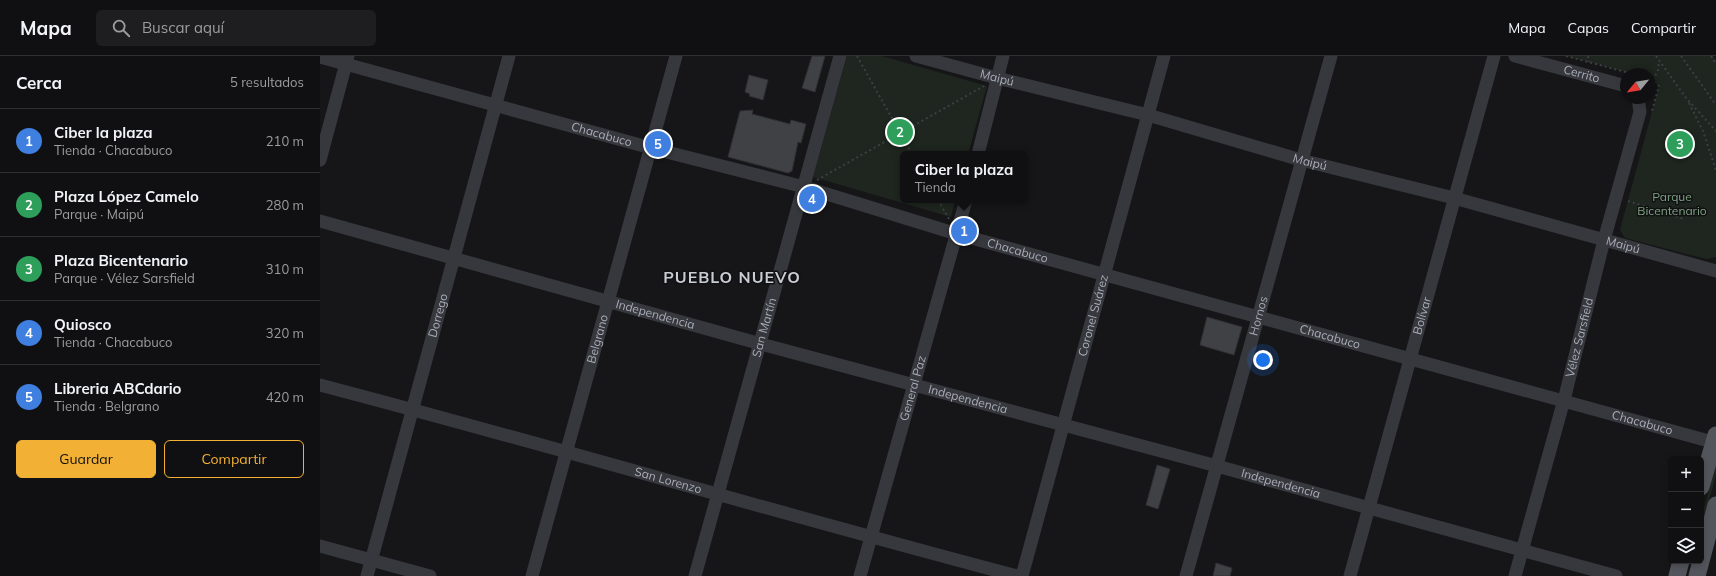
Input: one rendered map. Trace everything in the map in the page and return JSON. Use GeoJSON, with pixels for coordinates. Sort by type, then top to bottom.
{"type":"FeatureCollection","features":[{"type":"Feature","properties":{"kind":"main road"},"geometry":{"type":"LineString","coordinates":[[1704,476],[1715,437]]}},
{"type":"Feature","properties":{"kind":"main road"},"geometry":{"type":"LineString","coordinates":[[1697,576],[1716,505]]}},
{"type":"Feature","properties":{"kind":"main road"},"geometry":{"type":"LineString","coordinates":[[1677,576],[1680,564]]}},
{"type":"Feature","properties":{"kind":"street","name":"Dorrego"},"geometry":{"type":"LineString","coordinates":[[367,576],[411,409],[509,56]]}},
{"type":"Feature","properties":{"kind":"street","name":"Belgrano"},"geometry":{"type":"LineString","coordinates":[[532,576],[676,56]]}},
{"type":"Feature","properties":{"kind":"street","name":"San Martín"},"geometry":{"type":"LineString","coordinates":[[695,576],[840,56]]}},
{"type":"Feature","properties":{"kind":"street","name":"Maipú"},"geometry":{"type":"LineString","coordinates":[[916,56],[997,78],[1148,115],[1301,160],[1454,198],[1604,240],[1712,266]]}},
{"type":"Feature","properties":{"kind":"street"},"geometry":{"type":"LineString","coordinates":[[979,151],[1003,56]]}},
{"type":"Feature","properties":{"kind":"street","name":"Coronel Suárez"},"geometry":{"type":"LineString","coordinates":[[1022,576],[1164,56]]}},
{"type":"Feature","properties":{"kind":"street","name":"Hornos"},"geometry":{"type":"LineString","coordinates":[[1186,576],[1331,56]]}},
{"type":"Feature","properties":{"kind":"street","name":"Bolívar"},"geometry":{"type":"LineString","coordinates":[[1350,576],[1494,56]]}},
{"type":"Feature","properties":{"kind":"street","name":"Cerrito"},"geometry":{"type":"LineString","coordinates":[[1515,56],[1620,84]]}},
{"type":"Feature","properties":{"kind":"street","name":"Chacabuco"},"geometry":{"type":"LineString","coordinates":[[320,57],[347,60],[496,105],[651,148],[804,187],[957,234],[1104,276],[1564,400],[1715,437]]}},
{"type":"Feature","properties":{"kind":"street"},"geometry":{"type":"LineString","coordinates":[[320,160],[347,60]]}},
{"type":"Feature","properties":{"kind":"street","name":"Vélez Sarsfield"},"geometry":{"type":"LineString","coordinates":[[1515,576],[1564,400],[1604,240],[1640,112],[1639,104]]}},
{"type":"Feature","properties":{"kind":"street","name":"General Paz"},"geometry":{"type":"LineString","coordinates":[[860,576],[965,203]]}},
{"type":"Feature","properties":{"kind":"street","name":"Independencia"},"geometry":{"type":"LineString","coordinates":[[320,221],[760,344],[1217,466],[1616,576]]}},
{"type":"Feature","properties":{"kind":"street","name":"San Lorenzo"},"geometry":{"type":"LineString","coordinates":[[320,385],[567,452],[870,538],[1016,576]]}},
{"type":"Feature","properties":{"kind":"street"},"geometry":{"type":"LineString","coordinates":[[320,546],[430,576]]}},
{"type":"Feature","properties":{"kind":"path"},"geometry":{"type":"LineString","coordinates":[[857,56],[910,151]]}},
{"type":"Feature","properties":{"kind":"path"},"geometry":{"type":"LineString","coordinates":[[1566,56],[1620,70]]}},
{"type":"Feature","properties":{"kind":"path"},"geometry":{"type":"LineString","coordinates":[[1588,56],[1589,62]]}},
{"type":"Feature","properties":{"kind":"path"},"geometry":{"type":"LineString","coordinates":[[1656,56],[1686,98],[1716,131]]}},
{"type":"Feature","properties":{"kind":"path"},"geometry":{"type":"LineString","coordinates":[[1681,56],[1716,105]]}},
{"type":"Feature","properties":{"kind":"path"},"geometry":{"type":"LineString","coordinates":[[1711,56],[1716,64]]}},
{"type":"Feature","properties":{"kind":"path"},"geometry":{"type":"LineString","coordinates":[[1656,73],[1658,70],[1659,61]]}},
{"type":"Feature","properties":{"kind":"path"},"geometry":{"type":"LineString","coordinates":[[804,187],[901,134],[997,78]]}},
{"type":"Feature","properties":{"kind":"path"},"geometry":{"type":"LineString","coordinates":[[1656,83],[1659,86],[1656,96]]}},
{"type":"Feature","properties":{"kind":"path"},"geometry":{"type":"LineString","coordinates":[[1686,98],[1710,148],[1716,170]]}},
{"type":"Feature","properties":{"kind":"path"},"geometry":{"type":"LineString","coordinates":[[1650,117],[1654,104]]}},
{"type":"Feature","properties":{"kind":"path"},"geometry":{"type":"LineString","coordinates":[[1630,194],[1628,201],[1684,219]]}},
{"type":"Feature","properties":{"kind":"path"},"geometry":{"type":"LineString","coordinates":[[940,203],[957,234]]}},
{"type":"Feature","properties":{"kind":"green space"},"geometry":{"type":"Polygon","coordinates":[[[847,56],[882,56],[987,86],[969,151],[900,151],[900,202],[813,177],[847,56]]]}},
{"type":"Feature","properties":{"kind":"green space","name":"Parque Bicentenario"},"geometry":{"type":"Polygon","coordinates":[[[1566,56],[1713,56],[1716,60],[1716,257],[1706,259],[1625,238],[1620,230],[1654,104],[1656,104],[1659,86],[1656,84],[1656,68],[1620,68],[1620,71],[1566,56]]]}},
{"type":"Feature","properties":{"kind":"green space"},"geometry":{"type":"Polygon","coordinates":[[[903,203],[954,203],[951,217],[903,203]]]}},
{"type":"Feature","properties":{"kind":"green space"},"geometry":{"type":"Polygon","coordinates":[[[1716,465],[1716,475],[1704,518],[1704,508],[1716,465]]]}},
{"type":"Feature","properties":{"kind":"building"},"geometry":{"type":"Polygon","coordinates":[[[812,56],[825,56],[815,92],[802,88],[812,56]]]}},
{"type":"Feature","properties":{"kind":"building"},"geometry":{"type":"Polygon","coordinates":[[[749,75],[768,80],[763,100],[749,96],[750,94],[745,92],[749,75]]]}},
{"type":"Feature","properties":{"kind":"building"},"geometry":{"type":"Polygon","coordinates":[[[753,110],[752,114],[790,124],[791,120],[806,124],[801,143],[798,142],[792,171],[788,173],[728,157],[740,111],[753,110]]]}},
{"type":"Feature","properties":{"kind":"building"},"geometry":{"type":"Polygon","coordinates":[[[1207,317],[1242,327],[1234,355],[1200,345],[1207,317]]]}},
{"type":"Feature","properties":{"kind":"building"},"geometry":{"type":"Polygon","coordinates":[[[1157,465],[1170,469],[1158,509],[1146,505],[1157,465]]]}},
{"type":"Feature","properties":{"kind":"building"},"geometry":{"type":"Polygon","coordinates":[[[1216,563],[1232,568],[1230,576],[1213,576],[1216,563]]]}},
{"type":"Feature","properties":{"kind":"place","name":"Plaza López Camelo"},"geometry":{"type":"Point","coordinates":[900,132]}},
{"type":"Feature","properties":{"kind":"place","name":"Libreria ABCdario"},"geometry":{"type":"Point","coordinates":[658,144]}},
{"type":"Feature","properties":{"kind":"place","name":"Plaza Bicentenario"},"geometry":{"type":"Point","coordinates":[1680,144]}},
{"type":"Feature","properties":{"kind":"place","name":"Quiosco"},"geometry":{"type":"Point","coordinates":[812,199]}},
{"type":"Feature","properties":{"kind":"place","name":"Ciber la plaza"},"geometry":{"type":"Point","coordinates":[964,231]}},
{"type":"Feature","properties":{"kind":"district","name":"PUEBLO NUEVO"},"geometry":{"type":"Point","coordinates":[732,277]}}]}
